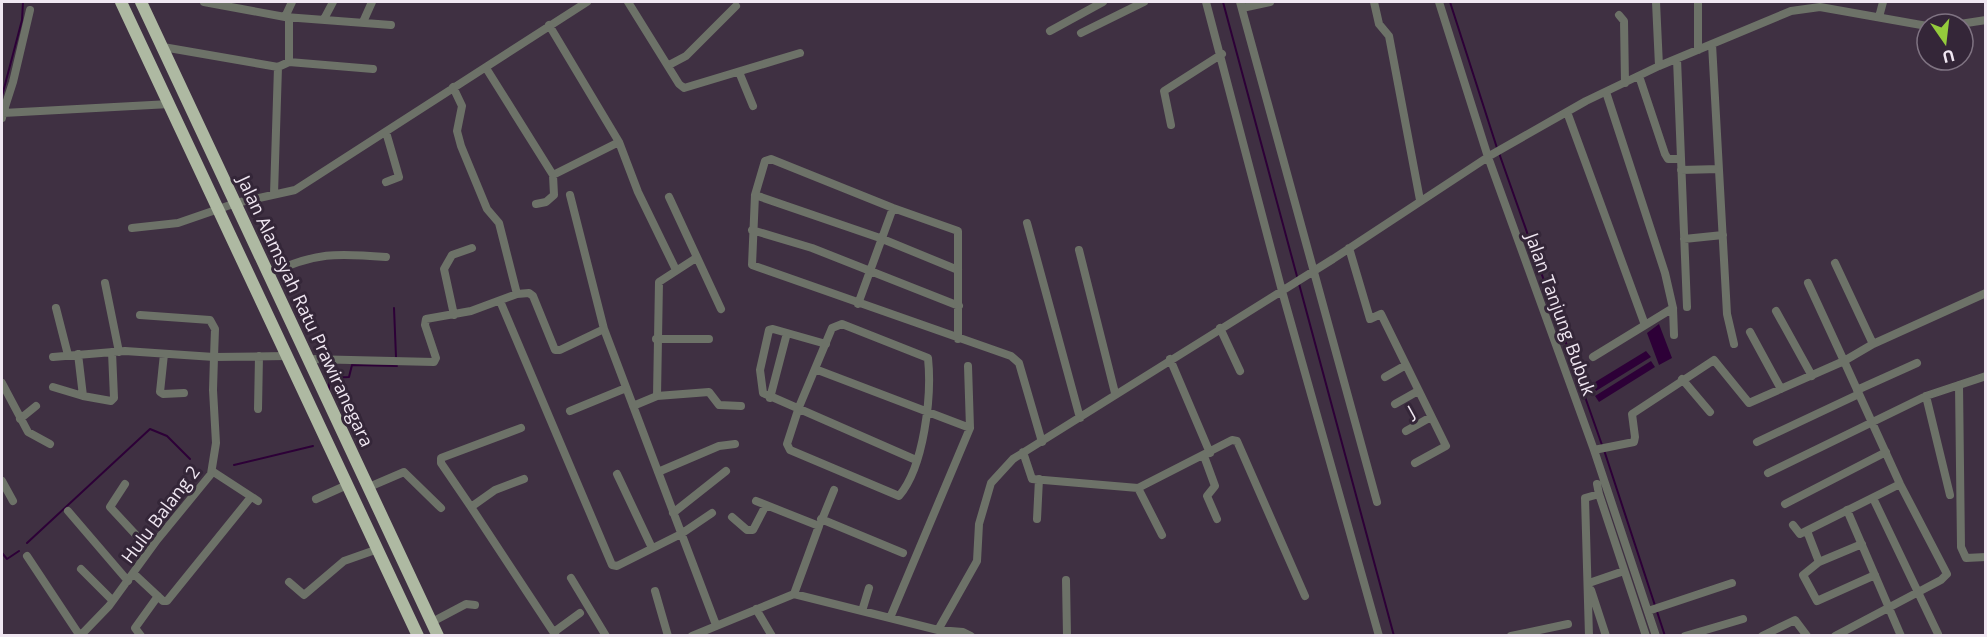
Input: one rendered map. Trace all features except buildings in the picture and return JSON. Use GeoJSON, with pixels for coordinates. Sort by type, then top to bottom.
{"type":"FeatureCollection","features":[{"type":"Feature","properties":{"kind":"highway","name":"Jalan Alamsyah Ratu Prawiranegara"},"geometry":{"type":"LineString","coordinates":[[121,2],[418,636]]}},
{"type":"Feature","properties":{"kind":"highway","name":"Jalan Alamsyah Ratu Prawiranegara"},"geometry":{"type":"LineString","coordinates":[[141,2],[438,636]]}},
{"type":"Feature","properties":{"kind":"street"},"geometry":{"type":"LineString","coordinates":[[204,2],[240,4],[287,17],[391,25]]}},
{"type":"Feature","properties":{"kind":"street"},"geometry":{"type":"LineString","coordinates":[[288,62],[287,17],[292,2]]}},
{"type":"Feature","properties":{"kind":"street"},"geometry":{"type":"LineString","coordinates":[[324,20],[333,2]]}},
{"type":"Feature","properties":{"kind":"street"},"geometry":{"type":"LineString","coordinates":[[363,22],[372,2]]}},
{"type":"Feature","properties":{"kind":"street"},"geometry":{"type":"LineString","coordinates":[[132,228],[178,223],[236,203],[300,187],[486,68],[549,25],[575,4],[587,2]]}},
{"type":"Feature","properties":{"kind":"street"},"geometry":{"type":"LineString","coordinates":[[628,2],[679,84],[684,88],[800,53]]}},
{"type":"Feature","properties":{"kind":"street"},"geometry":{"type":"LineString","coordinates":[[1050,31],[1103,2]]}},
{"type":"Feature","properties":{"kind":"street"},"geometry":{"type":"LineString","coordinates":[[1081,33],[1144,2]]}},
{"type":"Feature","properties":{"kind":"street"},"geometry":{"type":"LineString","coordinates":[[1206,2],[1379,636]]}},
{"type":"Feature","properties":{"kind":"street"},"geometry":{"type":"LineString","coordinates":[[1270,2],[1241,5],[1311,272],[1377,502]]}},
{"type":"Feature","properties":{"kind":"street"},"geometry":{"type":"LineString","coordinates":[[1374,2],[1379,24],[1389,36],[1420,200]]}},
{"type":"Feature","properties":{"kind":"street","name":"Jalan Tanjung Bubuk"},"geometry":{"type":"LineString","coordinates":[[1439,2],[1490,156],[1598,449],[1600,488],[1650,610],[1656,636]]}},
{"type":"Feature","properties":{"kind":"street"},"geometry":{"type":"LineString","coordinates":[[1656,2],[1659,66]]}},
{"type":"Feature","properties":{"kind":"street"},"geometry":{"type":"LineString","coordinates":[[1698,2],[1698,50]]}},
{"type":"Feature","properties":{"kind":"street"},"geometry":{"type":"LineString","coordinates":[[1791,2],[1791,11]]}},
{"type":"Feature","properties":{"kind":"street"},"geometry":{"type":"LineString","coordinates":[[1879,18],[1882,2]]}},
{"type":"Feature","properties":{"kind":"street"},"geometry":{"type":"LineString","coordinates":[[669,65],[686,56],[736,6]]}},
{"type":"Feature","properties":{"kind":"street"},"geometry":{"type":"LineString","coordinates":[[938,630],[977,561],[979,524],[991,483],[999,471],[1023,452],[1285,289],[1490,156],[1567,112],[1659,66],[1791,11],[1820,7],[1915,24]]}},
{"type":"Feature","properties":{"kind":"street"},"geometry":{"type":"LineString","coordinates":[[30,10],[14,82],[2,115],[170,104]]}},
{"type":"Feature","properties":{"kind":"street"},"geometry":{"type":"LineString","coordinates":[[1619,15],[1624,21],[1625,83]]}},
{"type":"Feature","properties":{"kind":"street"},"geometry":{"type":"LineString","coordinates":[[549,25],[619,142],[638,192],[676,270]]}},
{"type":"Feature","properties":{"kind":"street"},"geometry":{"type":"LineString","coordinates":[[1712,44],[1727,314],[1734,344]]}},
{"type":"Feature","properties":{"kind":"street"},"geometry":{"type":"LineString","coordinates":[[163,47],[278,67],[288,62],[374,69]]}},
{"type":"Feature","properties":{"kind":"street"},"geometry":{"type":"LineString","coordinates":[[1171,125],[1164,91],[1222,54]]}},
{"type":"Feature","properties":{"kind":"street"},"geometry":{"type":"LineString","coordinates":[[1677,59],[1687,307]]}},
{"type":"Feature","properties":{"kind":"street"},"geometry":{"type":"LineString","coordinates":[[273,194],[278,67]]}},
{"type":"Feature","properties":{"kind":"street"},"geometry":{"type":"LineString","coordinates":[[486,68],[553,175],[554,195],[546,202],[536,204]]}},
{"type":"Feature","properties":{"kind":"street"},"geometry":{"type":"LineString","coordinates":[[739,72],[753,106]]}},
{"type":"Feature","properties":{"kind":"street"},"geometry":{"type":"LineString","coordinates":[[1639,76],[1665,154],[1668,159],[1681,159]]}},
{"type":"Feature","properties":{"kind":"street"},"geometry":{"type":"LineString","coordinates":[[453,87],[462,106],[457,131],[461,146],[487,209],[499,224],[517,294]]}},
{"type":"Feature","properties":{"kind":"street"},"geometry":{"type":"LineString","coordinates":[[1606,92],[1661,262],[1672,308],[1674,335]]}},
{"type":"Feature","properties":{"kind":"street"},"geometry":{"type":"LineString","coordinates":[[1567,112],[1645,325]]}},
{"type":"Feature","properties":{"kind":"street"},"geometry":{"type":"LineString","coordinates":[[386,132],[399,176],[386,182]]}},
{"type":"Feature","properties":{"kind":"street"},"geometry":{"type":"LineString","coordinates":[[553,175],[619,142]]}},
{"type":"Feature","properties":{"kind":"street"},"geometry":{"type":"LineString","coordinates":[[958,339],[957,230],[893,208],[771,159],[765,161],[755,195],[753,266],[1018,361],[1042,442]]}},
{"type":"Feature","properties":{"kind":"street"},"geometry":{"type":"LineString","coordinates":[[1681,170],[1719,169]]}},
{"type":"Feature","properties":{"kind":"street"},"geometry":{"type":"LineString","coordinates":[[570,195],[604,329],[716,625]]}},
{"type":"Feature","properties":{"kind":"street"},"geometry":{"type":"LineString","coordinates":[[755,195],[880,238],[958,270]]}},
{"type":"Feature","properties":{"kind":"street"},"geometry":{"type":"LineString","coordinates":[[669,197],[720,309]]}},
{"type":"Feature","properties":{"kind":"street"},"geometry":{"type":"LineString","coordinates":[[858,304],[868,270],[893,208]]}},
{"type":"Feature","properties":{"kind":"street"},"geometry":{"type":"LineString","coordinates":[[1027,224],[1080,418]]}},
{"type":"Feature","properties":{"kind":"street"},"geometry":{"type":"LineString","coordinates":[[753,230],[812,248],[959,306]]}},
{"type":"Feature","properties":{"kind":"street"},"geometry":{"type":"LineString","coordinates":[[1684,239],[1723,235]]}},
{"type":"Feature","properties":{"kind":"street"},"geometry":{"type":"LineString","coordinates":[[454,315],[444,269],[452,255],[472,248]]}},
{"type":"Feature","properties":{"kind":"street"},"geometry":{"type":"LineString","coordinates":[[1349,248],[1370,319],[1382,314],[1445,448],[1415,463]]}},
{"type":"Feature","properties":{"kind":"street"},"geometry":{"type":"LineString","coordinates":[[1079,250],[1115,393]]}},
{"type":"Feature","properties":{"kind":"street"},"geometry":{"type":"LineString","coordinates":[[269,274],[314,256],[351,254],[386,257]]}},
{"type":"Feature","properties":{"kind":"street"},"geometry":{"type":"LineString","coordinates":[[657,396],[658,284],[660,279],[696,258]]}},
{"type":"Feature","properties":{"kind":"street"},"geometry":{"type":"LineString","coordinates":[[1835,263],[1873,344]]}},
{"type":"Feature","properties":{"kind":"street"},"geometry":{"type":"LineString","coordinates":[[53,387],[83,396],[113,400],[115,352],[105,283]]}},
{"type":"Feature","properties":{"kind":"street"},"geometry":{"type":"LineString","coordinates":[[1808,283],[1900,484],[1946,570],[1945,577],[1835,636]]}},
{"type":"Feature","properties":{"kind":"street"},"geometry":{"type":"LineString","coordinates":[[309,359],[434,362],[436,358],[425,320],[431,316],[454,315],[517,294],[529,293],[533,296],[555,350],[560,350],[604,329]]}},
{"type":"Feature","properties":{"kind":"street"},"geometry":{"type":"LineString","coordinates":[[1598,449],[1634,442],[1632,414],[1714,360],[1749,403],[1812,376],[1873,344],[1986,293]]}},
{"type":"Feature","properties":{"kind":"street"},"geometry":{"type":"LineString","coordinates":[[500,301],[610,562],[617,566],[681,534],[712,513]]}},
{"type":"Feature","properties":{"kind":"street"},"geometry":{"type":"LineString","coordinates":[[56,308],[68,355]]}},
{"type":"Feature","properties":{"kind":"street"},"geometry":{"type":"LineString","coordinates":[[1593,357],[1672,308]]}},
{"type":"Feature","properties":{"kind":"street"},"geometry":{"type":"LineString","coordinates":[[1776,311],[1812,376]]}},
{"type":"Feature","properties":{"kind":"street","name":"Hulu Balang 2"},"geometry":{"type":"LineString","coordinates":[[80,636],[128,581],[149,549],[213,469],[215,458],[213,390],[215,329],[210,320],[140,315]]}},
{"type":"Feature","properties":{"kind":"street"},"geometry":{"type":"LineString","coordinates":[[842,324],[927,357],[929,413],[916,460],[899,496],[790,450],[786,442],[826,344],[832,328],[842,324]]}},
{"type":"Feature","properties":{"kind":"street"},"geometry":{"type":"LineString","coordinates":[[1220,328],[1240,371]]}},
{"type":"Feature","properties":{"kind":"street"},"geometry":{"type":"LineString","coordinates":[[826,344],[773,329],[769,331],[760,370],[763,392],[770,398],[799,407],[916,460]]}},
{"type":"Feature","properties":{"kind":"street"},"geometry":{"type":"LineString","coordinates":[[1750,332],[1781,389]]}},
{"type":"Feature","properties":{"kind":"street"},"geometry":{"type":"LineString","coordinates":[[770,398],[787,333]]}},
{"type":"Feature","properties":{"kind":"street"},"geometry":{"type":"LineString","coordinates":[[656,339],[709,339]]}},
{"type":"Feature","properties":{"kind":"street"},"geometry":{"type":"LineString","coordinates":[[53,357],[115,352],[214,357],[286,356]]}},
{"type":"Feature","properties":{"kind":"street"},"geometry":{"type":"LineString","coordinates":[[78,354],[83,396]]}},
{"type":"Feature","properties":{"kind":"street"},"geometry":{"type":"LineString","coordinates":[[164,354],[160,392],[163,394],[184,393]]}},
{"type":"Feature","properties":{"kind":"street"},"geometry":{"type":"LineString","coordinates":[[258,409],[259,356]]}},
{"type":"Feature","properties":{"kind":"street"},"geometry":{"type":"LineString","coordinates":[[1170,359],[1207,454],[1215,486],[1207,496],[1217,519]]}},
{"type":"Feature","properties":{"kind":"street"},"geometry":{"type":"LineString","coordinates":[[1757,441],[1917,363]]}},
{"type":"Feature","properties":{"kind":"street"},"geometry":{"type":"LineString","coordinates":[[890,618],[970,428],[969,366]]}},
{"type":"Feature","properties":{"kind":"street"},"geometry":{"type":"LineString","coordinates":[[1385,377],[1406,366]]}},
{"type":"Feature","properties":{"kind":"street"},"geometry":{"type":"LineString","coordinates":[[815,369],[970,428]]}},
{"type":"Feature","properties":{"kind":"street"},"geometry":{"type":"LineString","coordinates":[[1768,473],[1926,396],[1986,376]]}},
{"type":"Feature","properties":{"kind":"street"},"geometry":{"type":"LineString","coordinates":[[1682,379],[1710,412]]}},
{"type":"Feature","properties":{"kind":"street"},"geometry":{"type":"LineString","coordinates":[[1959,385],[1961,547],[1966,558],[1986,557]]}},
{"type":"Feature","properties":{"kind":"street"},"geometry":{"type":"LineString","coordinates":[[3,388],[28,432],[50,444]]}},
{"type":"Feature","properties":{"kind":"street"},"geometry":{"type":"LineString","coordinates":[[570,411],[626,388]]}},
{"type":"Feature","properties":{"kind":"street"},"geometry":{"type":"LineString","coordinates":[[1395,404],[1418,391]]}},
{"type":"Feature","properties":{"kind":"street"},"geometry":{"type":"LineString","coordinates":[[633,406],[657,396],[709,392],[719,405],[741,406]]}},
{"type":"Feature","properties":{"kind":"street"},"geometry":{"type":"LineString","coordinates":[[1926,396],[1950,495]]}},
{"type":"Feature","properties":{"kind":"street"},"geometry":{"type":"LineString","coordinates":[[20,419],[36,406]]}},
{"type":"Feature","properties":{"kind":"street","name":"J"},"geometry":{"type":"LineString","coordinates":[[1406,431],[1431,417]]}},
{"type":"Feature","properties":{"kind":"street"},"geometry":{"type":"LineString","coordinates":[[521,428],[442,457],[441,464],[555,634],[580,613]]}},
{"type":"Feature","properties":{"kind":"street"},"geometry":{"type":"LineString","coordinates":[[1023,452],[1031,478],[1138,488],[1232,441],[1239,442],[1305,596]]}},
{"type":"Feature","properties":{"kind":"street"},"geometry":{"type":"LineString","coordinates":[[658,472],[719,446],[735,444]]}},
{"type":"Feature","properties":{"kind":"street"},"geometry":{"type":"LineString","coordinates":[[1785,504],[1886,452]]}},
{"type":"Feature","properties":{"kind":"street"},"geometry":{"type":"LineString","coordinates":[[134,573],[158,596],[167,601],[254,499],[213,469]]}},
{"type":"Feature","properties":{"kind":"street"},"geometry":{"type":"LineString","coordinates":[[673,513],[726,471]]}},
{"type":"Feature","properties":{"kind":"street"},"geometry":{"type":"LineString","coordinates":[[369,487],[404,472],[441,508]]}},
{"type":"Feature","properties":{"kind":"street"},"geometry":{"type":"LineString","coordinates":[[617,474],[652,548]]}},
{"type":"Feature","properties":{"kind":"street"},"geometry":{"type":"LineString","coordinates":[[471,507],[495,490],[524,479]]}},
{"type":"Feature","properties":{"kind":"street"},"geometry":{"type":"LineString","coordinates":[[1037,519],[1039,479]]}},
{"type":"Feature","properties":{"kind":"street"},"geometry":{"type":"LineString","coordinates":[[2,481],[13,501]]}},
{"type":"Feature","properties":{"kind":"street"},"geometry":{"type":"LineString","coordinates":[[125,484],[110,507],[149,549]]}},
{"type":"Feature","properties":{"kind":"street"},"geometry":{"type":"LineString","coordinates":[[1793,525],[1799,534],[1807,531],[1900,484]]}},
{"type":"Feature","properties":{"kind":"street"},"geometry":{"type":"LineString","coordinates":[[316,499],[347,485]]}},
{"type":"Feature","properties":{"kind":"street"},"geometry":{"type":"LineString","coordinates":[[1138,488],[1162,535]]}},
{"type":"Feature","properties":{"kind":"street"},"geometry":{"type":"LineString","coordinates":[[1589,636],[1585,498],[1600,488],[1625,573],[1647,636]]}},
{"type":"Feature","properties":{"kind":"street"},"geometry":{"type":"LineString","coordinates":[[794,594],[834,490]]}},
{"type":"Feature","properties":{"kind":"street"},"geometry":{"type":"LineString","coordinates":[[1873,498],[1938,634]]}},
{"type":"Feature","properties":{"kind":"street"},"geometry":{"type":"LineString","coordinates":[[756,501],[903,553]]}},
{"type":"Feature","properties":{"kind":"street"},"geometry":{"type":"LineString","coordinates":[[732,517],[747,530],[753,530],[766,505]]}},
{"type":"Feature","properties":{"kind":"street"},"geometry":{"type":"LineString","coordinates":[[1848,510],[1901,636]]}},
{"type":"Feature","properties":{"kind":"street"},"geometry":{"type":"LineString","coordinates":[[68,511],[128,581]]}},
{"type":"Feature","properties":{"kind":"street"},"geometry":{"type":"LineString","coordinates":[[1807,531],[1819,562]]}},
{"type":"Feature","properties":{"kind":"street"},"geometry":{"type":"LineString","coordinates":[[1862,544],[1819,562],[1803,575],[1817,601],[1875,575]]}},
{"type":"Feature","properties":{"kind":"street"},"geometry":{"type":"LineString","coordinates":[[289,582],[304,595],[344,561],[378,549]]}},
{"type":"Feature","properties":{"kind":"street"},"geometry":{"type":"LineString","coordinates":[[27,556],[80,636]]}},
{"type":"Feature","properties":{"kind":"street"},"geometry":{"type":"LineString","coordinates":[[81,569],[112,600]]}},
{"type":"Feature","properties":{"kind":"street"},"geometry":{"type":"LineString","coordinates":[[1589,583],[1634,571]]}},
{"type":"Feature","properties":{"kind":"street"},"geometry":{"type":"LineString","coordinates":[[571,578],[606,636]]}},
{"type":"Feature","properties":{"kind":"street"},"geometry":{"type":"LineString","coordinates":[[1066,580],[1067,636]]}},
{"type":"Feature","properties":{"kind":"street"},"geometry":{"type":"LineString","coordinates":[[1589,583],[1606,636]]}},
{"type":"Feature","properties":{"kind":"street"},"geometry":{"type":"LineString","coordinates":[[1650,610],[1732,583]]}},
{"type":"Feature","properties":{"kind":"street"},"geometry":{"type":"LineString","coordinates":[[862,611],[869,588]]}},
{"type":"Feature","properties":{"kind":"street"},"geometry":{"type":"LineString","coordinates":[[655,591],[669,636]]}},
{"type":"Feature","properties":{"kind":"street"},"geometry":{"type":"LineString","coordinates":[[692,636],[706,633],[716,625],[794,594],[971,636]]}},
{"type":"Feature","properties":{"kind":"street"},"geometry":{"type":"LineString","coordinates":[[141,636],[135,628],[158,596]]}},
{"type":"Feature","properties":{"kind":"street"},"geometry":{"type":"LineString","coordinates":[[432,622],[466,604],[475,606]]}},
{"type":"Feature","properties":{"kind":"street"},"geometry":{"type":"LineString","coordinates":[[756,609],[772,636]]}},
{"type":"Feature","properties":{"kind":"street"},"geometry":{"type":"LineString","coordinates":[[1685,636],[1743,619]]}},
{"type":"Feature","properties":{"kind":"street"},"geometry":{"type":"LineString","coordinates":[[1762,636],[1795,620],[1807,636]]}},
{"type":"Feature","properties":{"kind":"street"},"geometry":{"type":"LineString","coordinates":[[1511,636],[1568,624]]}},
{"type":"Feature","properties":{"kind":"shaded area"},"geometry":{"type":"Polygon","coordinates":[[[1659,324],[1672,358],[1659,365],[1647,333],[1659,324]]]}},
{"type":"Feature","properties":{"kind":"shaded area"},"geometry":{"type":"Polygon","coordinates":[[[1646,351],[1651,357],[1596,391],[1592,384],[1646,351]]]}},
{"type":"Feature","properties":{"kind":"shaded area"},"geometry":{"type":"Polygon","coordinates":[[[1651,361],[1655,367],[1599,402],[1595,396],[1651,361]]]}},
{"type":"Feature","properties":{"kind":"waterway"},"geometry":{"type":"LineString","coordinates":[[2,96],[22,20],[23,2]]}},
{"type":"Feature","properties":{"kind":"waterway"},"geometry":{"type":"LineString","coordinates":[[1223,2],[1394,636]]}},
{"type":"Feature","properties":{"kind":"waterway"},"geometry":{"type":"LineString","coordinates":[[1450,2],[1497,148]]}},
{"type":"Feature","properties":{"kind":"waterway"},"geometry":{"type":"LineString","coordinates":[[1499,153],[1602,445]]}},
{"type":"Feature","properties":{"kind":"waterway"},"geometry":{"type":"LineString","coordinates":[[394,308],[396,357]]}},
{"type":"Feature","properties":{"kind":"waterway"},"geometry":{"type":"LineString","coordinates":[[329,390],[329,378],[349,377],[352,365],[397,366]]}},
{"type":"Feature","properties":{"kind":"waterway"},"geometry":{"type":"LineString","coordinates":[[27,543],[150,429],[167,436],[190,459]]}},
{"type":"Feature","properties":{"kind":"waterway"},"geometry":{"type":"LineString","coordinates":[[234,465],[313,446]]}},
{"type":"Feature","properties":{"kind":"waterway"},"geometry":{"type":"LineString","coordinates":[[1604,450],[1665,636]]}},
{"type":"Feature","properties":{"kind":"waterway"},"geometry":{"type":"LineString","coordinates":[[2,553],[7,559],[19,551]]}}]}
